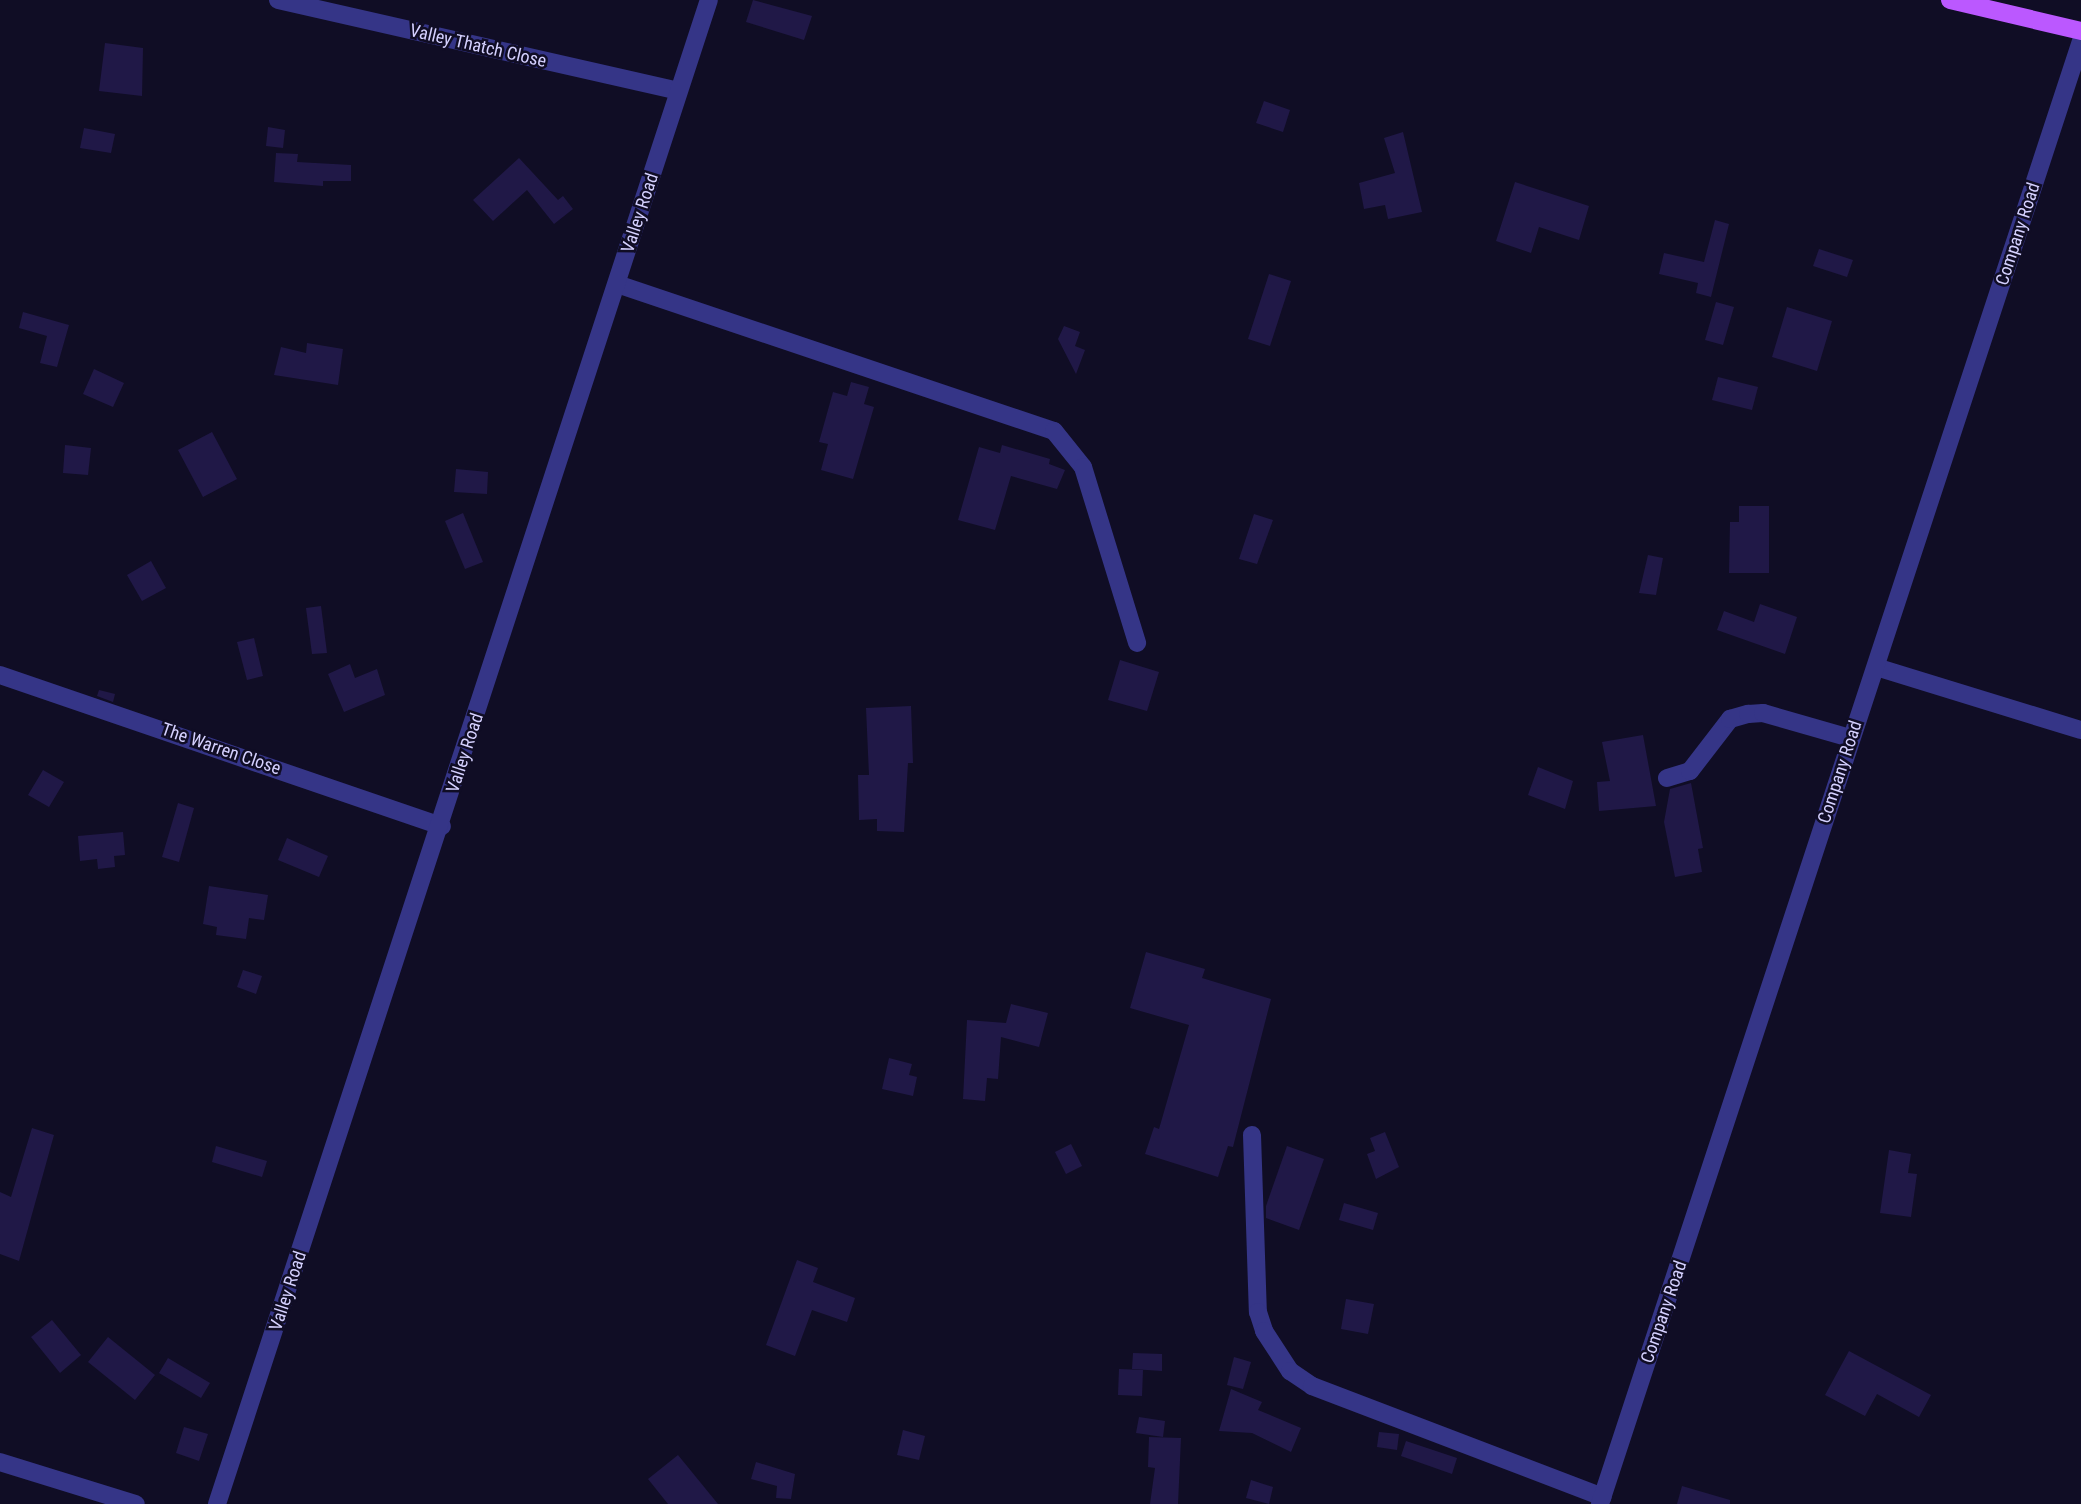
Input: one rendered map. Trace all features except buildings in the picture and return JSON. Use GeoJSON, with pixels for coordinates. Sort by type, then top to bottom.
{"type":"FeatureCollection","features":[{"type":"Feature","properties":{"kind":"main road"},"geometry":{"type":"LineString","coordinates":[[1951,0],[2081,32]]}},
{"type":"Feature","properties":{"kind":"street","name":"Valley Thatch Close"},"geometry":{"type":"LineString","coordinates":[[278,0],[678,91]]}},
{"type":"Feature","properties":{"kind":"street","name":"Valley Road"},"geometry":{"type":"LineString","coordinates":[[217,1504],[442,826],[709,0]]}},
{"type":"Feature","properties":{"kind":"street","name":"Company Road"},"geometry":{"type":"LineString","coordinates":[[1601,1501],[2081,41]]}},
{"type":"Feature","properties":{"kind":"street"},"geometry":{"type":"LineString","coordinates":[[617,284],[1055,431],[1083,467],[1137,643]]}},
{"type":"Feature","properties":{"kind":"street"},"geometry":{"type":"LineString","coordinates":[[1876,667],[2081,730]]}},
{"type":"Feature","properties":{"kind":"street","name":"The Warren Close"},"geometry":{"type":"LineString","coordinates":[[0,675],[442,826]]}},
{"type":"Feature","properties":{"kind":"street"},"geometry":{"type":"LineString","coordinates":[[1667,778],[1690,771],[1730,719],[1748,714],[1763,713],[1850,738]]}},
{"type":"Feature","properties":{"kind":"street"},"geometry":{"type":"LineString","coordinates":[[1252,1135],[1258,1312],[1264,1331],[1290,1371],[1312,1386],[1601,1501]]}},
{"type":"Feature","properties":{"kind":"street"},"geometry":{"type":"LineString","coordinates":[[0,1461],[136,1504]]}}]}
